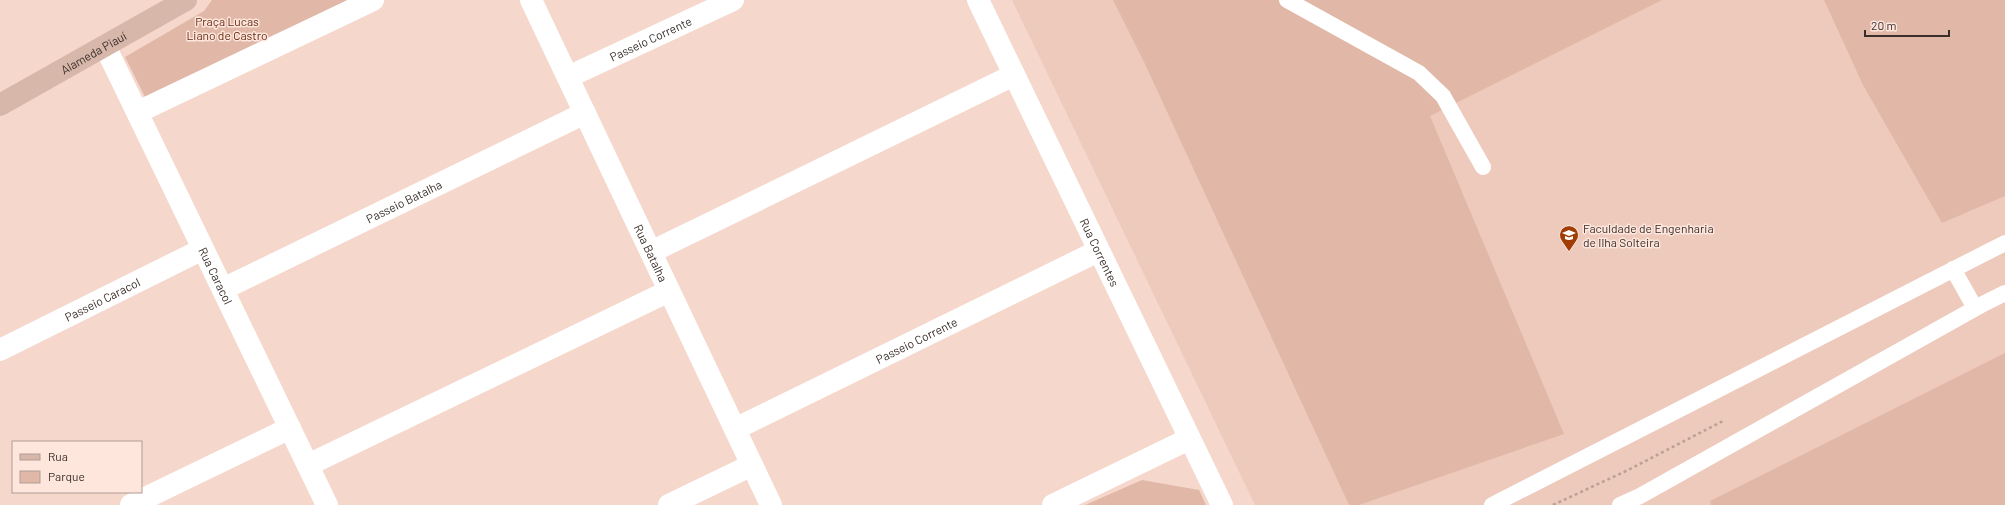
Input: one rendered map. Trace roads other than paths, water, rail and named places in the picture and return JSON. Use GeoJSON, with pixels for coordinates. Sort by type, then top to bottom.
{"type":"FeatureCollection","features":[{"type":"Feature","properties":{"kind":"street","name":"Alameda Piauí"},"geometry":{"type":"LineString","coordinates":[[0,104],[186,0]]}},
{"type":"Feature","properties":{"kind":"street"},"geometry":{"type":"LineString","coordinates":[[138,112],[373,0]]}},
{"type":"Feature","properties":{"kind":"street","name":"Rua Batalha"},"geometry":{"type":"LineString","coordinates":[[531,0],[771,505]]}},
{"type":"Feature","properties":{"kind":"street","name":"Passeio Corrente"},"geometry":{"type":"LineString","coordinates":[[568,77],[733,0]]}},
{"type":"Feature","properties":{"kind":"street","name":"Rua Correntes"},"geometry":{"type":"LineString","coordinates":[[978,0],[1222,505]]}},
{"type":"Feature","properties":{"kind":"street","name":"Rua Caracol"},"geometry":{"type":"LineString","coordinates":[[105,46],[327,505]]}},
{"type":"Feature","properties":{"kind":"street"},"geometry":{"type":"LineString","coordinates":[[651,252],[1014,75]]}},
{"type":"Feature","properties":{"kind":"street","name":"Passeio Batalha"},"geometry":{"type":"LineString","coordinates":[[223,289],[584,113]]}},
{"type":"Feature","properties":{"kind":"street","name":"Passeio Caracol"},"geometry":{"type":"LineString","coordinates":[[0,350],[204,249]]}},
{"type":"Feature","properties":{"kind":"street","name":"Passeio Corrente"},"geometry":{"type":"LineString","coordinates":[[735,429],[1098,250]]}},
{"type":"Feature","properties":{"kind":"street"},"geometry":{"type":"LineString","coordinates":[[308,465],[669,291]]}},
{"type":"Feature","properties":{"kind":"street"},"geometry":{"type":"LineString","coordinates":[[131,505],[290,428]]}},
{"type":"Feature","properties":{"kind":"street"},"geometry":{"type":"LineString","coordinates":[[1053,505],[1189,439]]}},
{"type":"Feature","properties":{"kind":"street"},"geometry":{"type":"LineString","coordinates":[[669,505],[752,465]]}},
{"type":"Feature","properties":{"kind":"lane"},"geometry":{"type":"LineString","coordinates":[[1287,0],[1419,73],[1443,96],[1483,167]]}},
{"type":"Feature","properties":{"kind":"lane"},"geometry":{"type":"LineString","coordinates":[[1492,505],[1953,268],[2005,243]]}},
{"type":"Feature","properties":{"kind":"lane"},"geometry":{"type":"LineString","coordinates":[[1953,268],[1975,308]]}},
{"type":"Feature","properties":{"kind":"lane"},"geometry":{"type":"LineString","coordinates":[[1620,505],[1647,492],[1975,308],[2005,293]]}},
{"type":"Feature","properties":{"kind":"place","name":"Faculdade de Engenharia de Ilha Solteira"},"geometry":{"type":"Point","coordinates":[1569,252]}},
{"type":"Feature","properties":{"kind":"park label","name":"Praça Lucas Liano de Castro"},"geometry":{"type":"Point","coordinates":[227,28]}}]}
